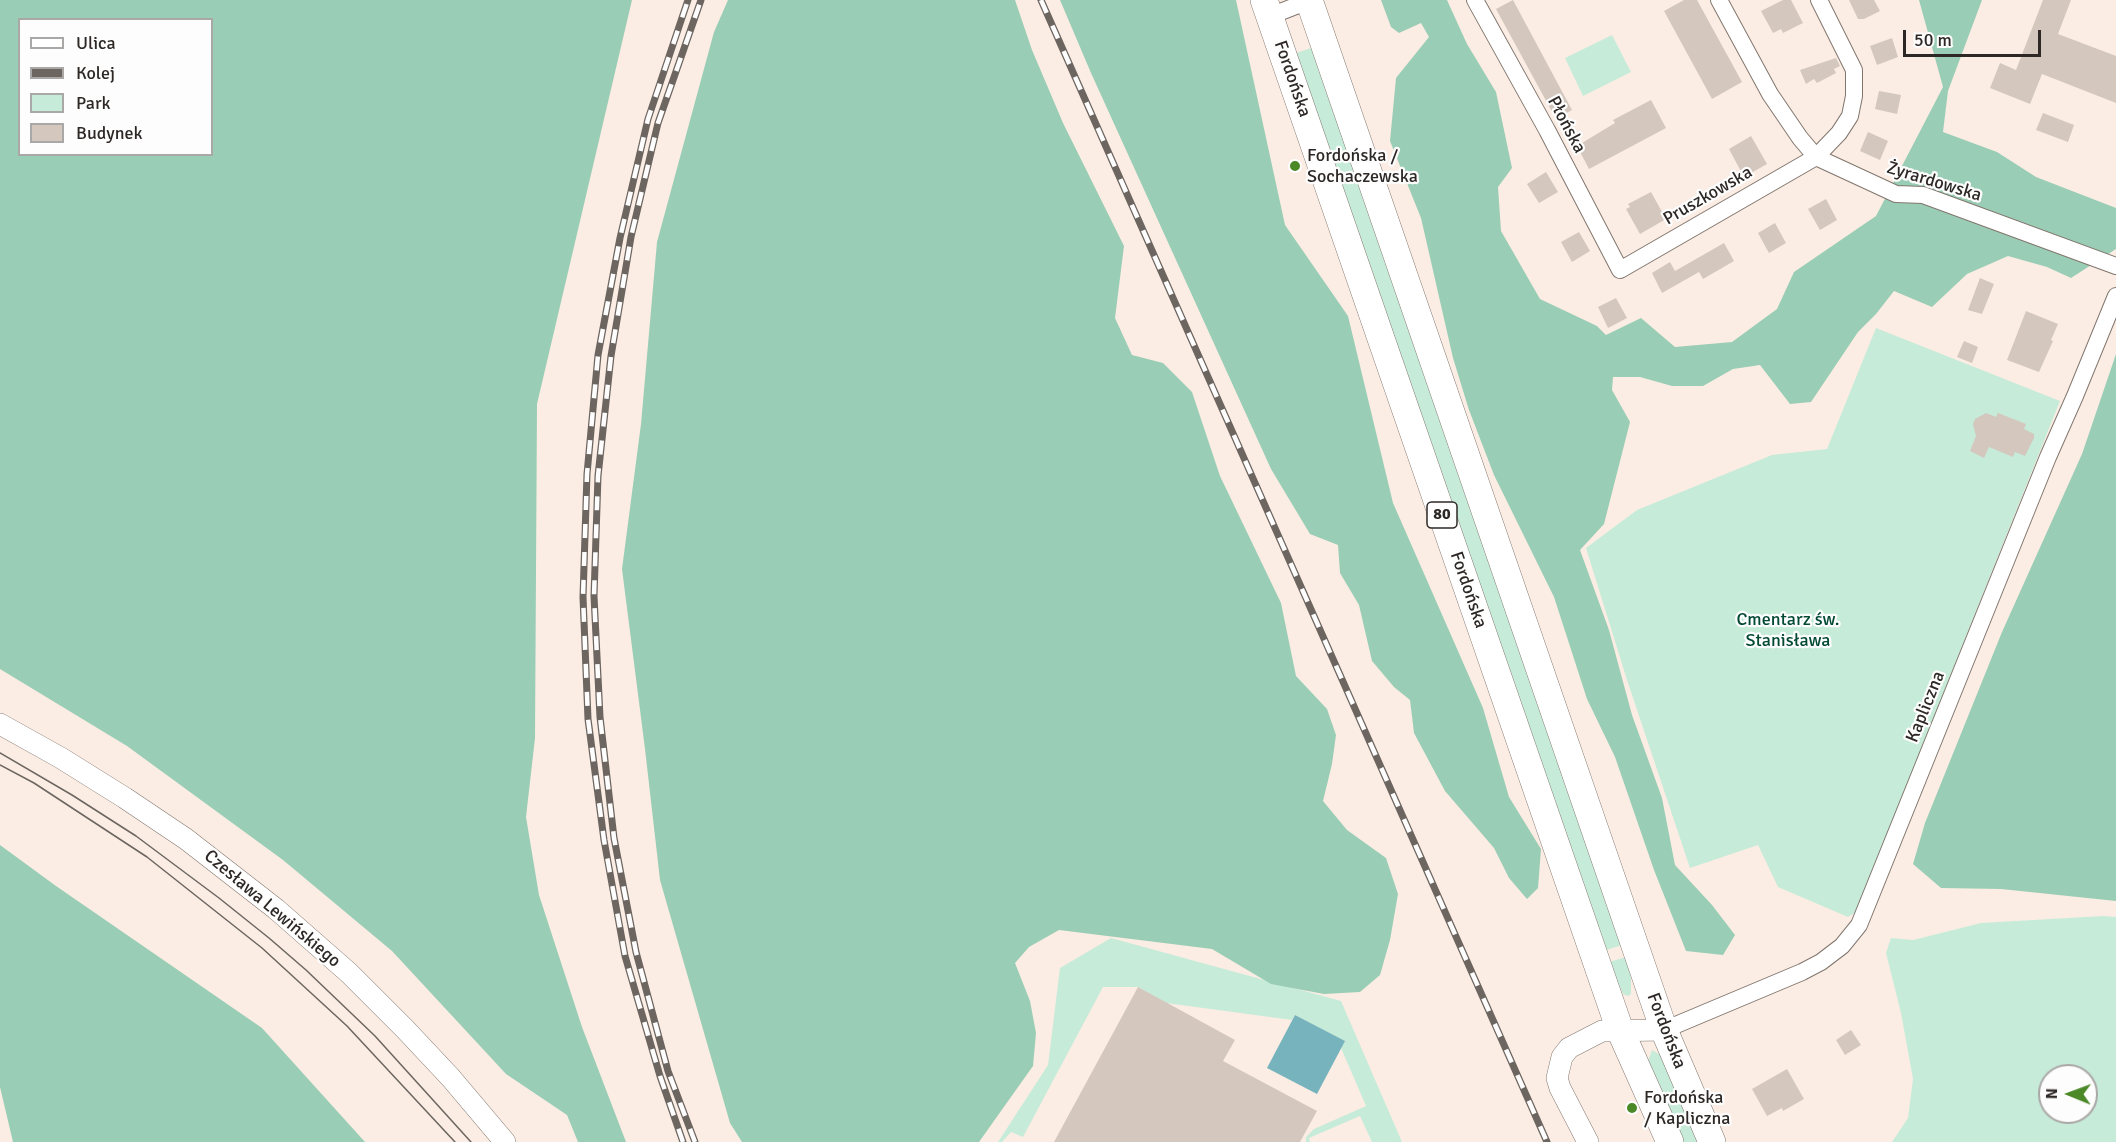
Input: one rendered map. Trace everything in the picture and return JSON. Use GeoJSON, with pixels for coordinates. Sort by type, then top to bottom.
{"type":"FeatureCollection","features":[{"type":"Feature","properties":{"kind":"main road","name":"Fordońska"},"geometry":{"type":"LineString","coordinates":[[1310,0],[1664,1030],[1712,1142]]}},
{"type":"Feature","properties":{"kind":"main road","name":"Fordońska"},"geometry":{"type":"LineString","coordinates":[[1267,8],[1620,1030],[1670,1142]]}},
{"type":"Feature","properties":{"kind":"street"},"geometry":{"type":"LineString","coordinates":[[1267,8],[1310,0]]}},
{"type":"Feature","properties":{"kind":"street","name":"Płońska"},"geometry":{"type":"LineString","coordinates":[[1475,0],[1547,130],[1620,270]]}},
{"type":"Feature","properties":{"kind":"street","name":"Żyrardowska"},"geometry":{"type":"LineString","coordinates":[[1719,0],[1770,94],[1816,157],[1896,194],[1923,195],[2116,266]]}},
{"type":"Feature","properties":{"kind":"street","name":"Pruszkowska"},"geometry":{"type":"LineString","coordinates":[[1620,270],[1816,157],[1839,133],[1850,116],[1855,83],[1854,70],[1848,53],[1820,0]]}},
{"type":"Feature","properties":{"kind":"street","name":"Kapliczna"},"geometry":{"type":"LineString","coordinates":[[1664,1030],[1821,962],[1842,946],[1859,925],[2048,457],[2116,296]]}},
{"type":"Feature","properties":{"kind":"street","name":"Czesława Lewińskiego"},"geometry":{"type":"LineString","coordinates":[[0,724],[61,758],[125,798],[186,839],[276,909],[349,973],[405,1029],[466,1095],[505,1142]]}},
{"type":"Feature","properties":{"kind":"street"},"geometry":{"type":"LineString","coordinates":[[1588,1142],[1560,1088],[1557,1078],[1559,1062],[1569,1048],[1602,1031],[1664,1030]]}},
{"type":"Feature","properties":{"kind":"green space"},"geometry":{"type":"Polygon","coordinates":[[[0,0],[632,0],[537,404],[535,738],[526,817],[539,895],[582,1027],[626,1142],[578,1142],[567,1115],[506,1074],[392,951],[283,860],[127,746],[0,669],[0,0]]]}},
{"type":"Feature","properties":{"kind":"green space"},"geometry":{"type":"Polygon","coordinates":[[[728,0],[1015,0],[1032,50],[1063,123],[1124,246],[1115,318],[1132,355],[1163,363],[1192,392],[1220,476],[1281,603],[1296,676],[1327,709],[1336,735],[1323,801],[1347,830],[1386,858],[1398,894],[1390,940],[1380,975],[1360,992],[1324,994],[1271,984],[1212,949],[1059,930],[1029,947],[1015,963],[1030,1001],[1036,1033],[1033,1066],[979,1142],[742,1142],[730,1123],[660,880],[622,569],[641,424],[657,242],[714,32],[728,0]]]}},
{"type":"Feature","properties":{"kind":"green space"},"geometry":{"type":"Polygon","coordinates":[[[1060,0],[1236,0],[1285,225],[1348,316],[1393,503],[1483,708],[1509,797],[1541,849],[1538,888],[1527,899],[1509,878],[1494,848],[1445,791],[1414,733],[1410,700],[1394,687],[1372,661],[1359,605],[1340,573],[1338,545],[1310,534],[1271,469],[1060,0]]]}},
{"type":"Feature","properties":{"kind":"green space"},"geometry":{"type":"Polygon","coordinates":[[[1381,0],[1447,0],[1467,44],[1496,92],[1512,168],[1498,187],[1501,231],[1540,299],[1597,326],[1606,335],[1641,318],[1675,347],[1732,342],[1777,309],[1794,272],[1876,216],[1943,87],[1919,0],[1982,0],[1948,91],[1943,132],[1997,152],[2036,177],[2116,208],[2116,249],[2071,278],[2047,267],[2008,256],[1967,274],[1932,307],[1894,291],[1858,332],[1811,402],[1790,404],[1760,365],[1733,369],[1703,386],[1672,386],[1640,377],[1613,377],[1612,390],[1630,422],[1604,524],[1580,550],[1609,630],[1632,715],[1662,798],[1675,865],[1712,905],[1735,935],[1723,955],[1686,951],[1654,870],[1615,757],[1587,699],[1554,597],[1494,475],[1469,410],[1453,358],[1421,218],[1390,141],[1396,78],[1429,37],[1421,23],[1399,33],[1391,27],[1381,0]]]}},
{"type":"Feature","properties":{"kind":"green space"},"geometry":{"type":"Polygon","coordinates":[[[1612,35],[1631,72],[1583,96],[1565,58],[1612,35]]]}},
{"type":"Feature","properties":{"kind":"green space"},"geometry":{"type":"Polygon","coordinates":[[[1314,47],[1622,945],[1603,951],[1296,53],[1314,47]]]}},
{"type":"Feature","properties":{"kind":"green space","name":"Cmentarz św. Stanisława"},"geometry":{"type":"Polygon","coordinates":[[[1876,328],[2060,401],[1856,912],[1848,917],[1778,887],[1758,845],[1690,868],[1627,680],[1586,548],[1637,510],[1772,455],[1827,449],[1876,328]]]}},
{"type":"Feature","properties":{"kind":"green space"},"geometry":{"type":"Polygon","coordinates":[[[2116,354],[2116,901],[2001,889],[1941,888],[1913,864],[1925,823],[2002,632],[2082,454],[2116,354]]]}},
{"type":"Feature","properties":{"kind":"green space"},"geometry":{"type":"Polygon","coordinates":[[[0,845],[262,1028],[365,1142],[13,1142],[0,1087],[0,845]]]}},
{"type":"Feature","properties":{"kind":"green space"},"geometry":{"type":"Polygon","coordinates":[[[2116,917],[2116,1142],[1892,1142],[1908,1118],[1913,1079],[1901,1013],[1886,953],[1891,938],[1913,940],[1981,923],[2116,917]]]}},
{"type":"Feature","properties":{"kind":"green space"},"geometry":{"type":"Polygon","coordinates":[[[1111,938],[1341,1001],[1402,1142],[1372,1142],[1360,1116],[1309,1138],[1310,1142],[1306,1142],[1306,1137],[1314,1129],[1366,1106],[1341,1048],[1344,1041],[1295,1015],[1292,1020],[1166,1003],[1138,987],[1103,987],[1023,1137],[1011,1132],[1002,1142],[998,1142],[1048,1065],[1060,968],[1111,938]]]}},
{"type":"Feature","properties":{"kind":"green space"},"geometry":{"type":"Polygon","coordinates":[[[1626,957],[1631,979],[1631,994],[1628,996],[1623,994],[1609,962],[1626,957]]]}},
{"type":"Feature","properties":{"kind":"green space"},"geometry":{"type":"Polygon","coordinates":[[[1652,1050],[1666,1062],[1700,1142],[1679,1142],[1648,1061],[1652,1050]]]}},
{"type":"Feature","properties":{"kind":"water"},"geometry":{"type":"Polygon","coordinates":[[[1295,1015],[1345,1041],[1317,1094],[1267,1068],[1295,1015]]]}},
{"type":"Feature","properties":{"kind":"building"},"geometry":{"type":"Polygon","coordinates":[[[1513,0],[1572,110],[1556,119],[1496,9],[1513,0]]]}},
{"type":"Feature","properties":{"kind":"building"},"geometry":{"type":"Polygon","coordinates":[[[1684,0],[1697,0],[1742,82],[1712,99],[1664,11],[1684,0]]]}},
{"type":"Feature","properties":{"kind":"building"},"geometry":{"type":"Polygon","coordinates":[[[1783,0],[1791,0],[1803,23],[1783,33],[1781,29],[1773,33],[1761,11],[1783,0]]]}},
{"type":"Feature","properties":{"kind":"building"},"geometry":{"type":"Polygon","coordinates":[[[1849,0],[1874,0],[1880,11],[1864,19],[1858,19],[1849,0]]]}},
{"type":"Feature","properties":{"kind":"building"},"geometry":{"type":"Polygon","coordinates":[[[2043,0],[2071,0],[2058,34],[2116,56],[2116,103],[2042,74],[2030,104],[1990,88],[2000,63],[2016,70],[2043,0]]]}},
{"type":"Feature","properties":{"kind":"building"},"geometry":{"type":"Polygon","coordinates":[[[1892,38],[1898,57],[1877,65],[1870,46],[1892,38]]]}},
{"type":"Feature","properties":{"kind":"building"},"geometry":{"type":"Polygon","coordinates":[[[1836,58],[1840,66],[1834,69],[1836,73],[1817,83],[1814,79],[1806,84],[1800,70],[1836,58]]]}},
{"type":"Feature","properties":{"kind":"building"},"geometry":{"type":"Polygon","coordinates":[[[1879,91],[1901,95],[1897,114],[1875,109],[1879,91]]]}},
{"type":"Feature","properties":{"kind":"building"},"geometry":{"type":"Polygon","coordinates":[[[1651,100],[1666,128],[1589,169],[1577,146],[1615,123],[1613,120],[1651,100]]]}},
{"type":"Feature","properties":{"kind":"building"},"geometry":{"type":"Polygon","coordinates":[[[2043,113],[2074,125],[2068,142],[2036,130],[2043,113]]]}},
{"type":"Feature","properties":{"kind":"building"},"geometry":{"type":"Polygon","coordinates":[[[1868,132],[1888,141],[1880,160],[1860,151],[1868,132]]]}},
{"type":"Feature","properties":{"kind":"building"},"geometry":{"type":"Polygon","coordinates":[[[1751,136],[1767,164],[1744,177],[1729,149],[1751,136]]]}},
{"type":"Feature","properties":{"kind":"building"},"geometry":{"type":"Polygon","coordinates":[[[1546,172],[1558,192],[1539,203],[1527,184],[1546,172]]]}},
{"type":"Feature","properties":{"kind":"building"},"geometry":{"type":"Polygon","coordinates":[[[1651,192],[1666,219],[1640,234],[1626,209],[1630,207],[1628,204],[1651,192]]]}},
{"type":"Feature","properties":{"kind":"building"},"geometry":{"type":"Polygon","coordinates":[[[1826,199],[1837,220],[1820,230],[1808,209],[1826,199]]]}},
{"type":"Feature","properties":{"kind":"building"},"geometry":{"type":"Polygon","coordinates":[[[1775,223],[1786,243],[1769,253],[1758,233],[1775,223]]]}},
{"type":"Feature","properties":{"kind":"building"},"geometry":{"type":"Polygon","coordinates":[[[1579,232],[1590,251],[1572,262],[1561,242],[1579,232]]]}},
{"type":"Feature","properties":{"kind":"building"},"geometry":{"type":"Polygon","coordinates":[[[1724,243],[1734,261],[1703,279],[1699,272],[1662,293],[1652,273],[1670,262],[1675,271],[1724,243]]]}},
{"type":"Feature","properties":{"kind":"building"},"geometry":{"type":"Polygon","coordinates":[[[1980,278],[1994,284],[1982,314],[1968,310],[1980,278]]]}},
{"type":"Feature","properties":{"kind":"building"},"geometry":{"type":"Polygon","coordinates":[[[1616,298],[1627,318],[1608,328],[1598,307],[1616,298]]]}},
{"type":"Feature","properties":{"kind":"building"},"geometry":{"type":"Polygon","coordinates":[[[2026,311],[2058,324],[2039,372],[2007,360],[2026,311]]]}},
{"type":"Feature","properties":{"kind":"building"},"geometry":{"type":"Polygon","coordinates":[[[1964,341],[1978,347],[1972,363],[1957,357],[1964,341]]]}},
{"type":"Feature","properties":{"kind":"building"},"geometry":{"type":"Polygon","coordinates":[[[1986,413],[1996,417],[1998,413],[2026,424],[2024,429],[2034,434],[2034,438],[2025,456],[2015,452],[2013,457],[1989,447],[1984,458],[1970,451],[1976,436],[1973,424],[1975,419],[1986,413]]]}},
{"type":"Feature","properties":{"kind":"building"},"geometry":{"type":"Polygon","coordinates":[[[1138,987],[1235,1040],[1223,1061],[1317,1111],[1300,1142],[1054,1142],[1138,987]]]}},
{"type":"Feature","properties":{"kind":"building"},"geometry":{"type":"Polygon","coordinates":[[[1851,1030],[1861,1045],[1845,1055],[1836,1040],[1851,1030]]]}},
{"type":"Feature","properties":{"kind":"building"},"geometry":{"type":"Polygon","coordinates":[[[1787,1069],[1804,1099],[1783,1111],[1782,1108],[1767,1116],[1752,1089],[1787,1069]]]}},
{"type":"Feature","properties":{"kind":"tram line"},"geometry":{"type":"LineString","coordinates":[[0,753],[136,836],[269,938],[375,1036],[471,1142]]}},
{"type":"Feature","properties":{"kind":"tram line"},"geometry":{"type":"LineString","coordinates":[[0,765],[34,783],[147,857],[262,948],[347,1026],[455,1142]]}},
{"type":"Feature","properties":{"kind":"railway"},"geometry":{"type":"LineString","coordinates":[[683,1142],[660,1076],[625,956],[604,840],[588,719],[583,597],[587,474],[598,355],[620,238],[648,119],[688,0]]}},
{"type":"Feature","properties":{"kind":"railway"},"geometry":{"type":"LineString","coordinates":[[695,1142],[668,1071],[636,952],[614,838],[600,717],[594,596],[598,476],[611,356],[631,237],[658,123],[701,0]]}},
{"type":"Feature","properties":{"kind":"railway"},"geometry":{"type":"LineString","coordinates":[[1041,0],[1547,1142]]}},
{"type":"Feature","properties":{"kind":"place","name":"Fordońska / Sochaczewska"},"geometry":{"type":"Point","coordinates":[1295,166]}},
{"type":"Feature","properties":{"kind":"place","name":"Fordońska / Kapliczna"},"geometry":{"type":"Point","coordinates":[1632,1108]}}]}
